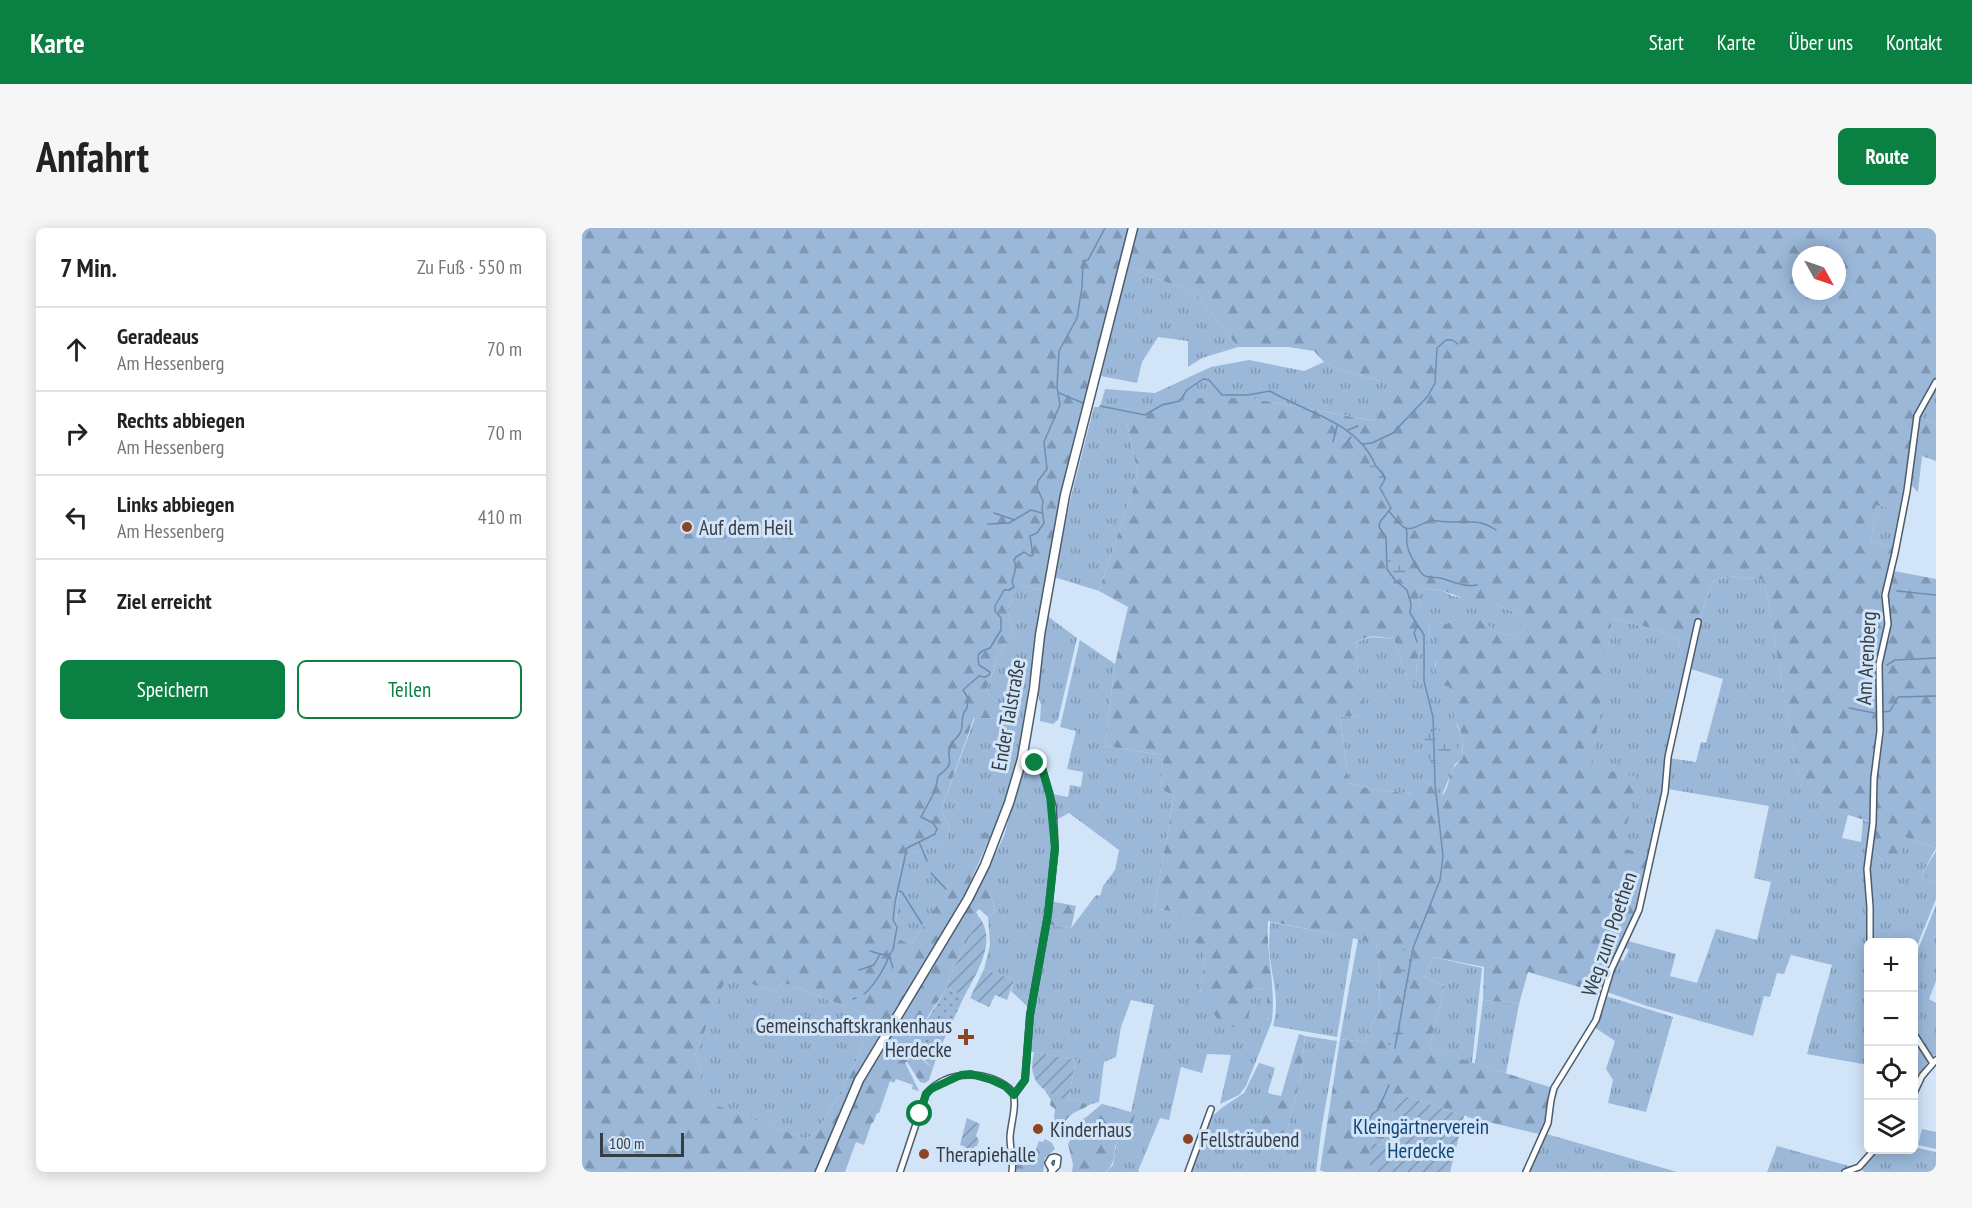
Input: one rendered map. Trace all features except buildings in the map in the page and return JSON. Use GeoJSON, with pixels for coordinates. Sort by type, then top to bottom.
{"type":"FeatureCollection","features":[{"type":"Feature","properties":{"kind":"main road","name":"Ender Talstraße"},"geometry":{"type":"LineString","coordinates":[[820,1172],[859,1080],[968,899],[998,833],[1022,759],[1034,689],[1040,635],[1065,495],[1133,228]]}},
{"type":"Feature","properties":{"kind":"street","name":"Am Arenberg"},"geometry":{"type":"LineString","coordinates":[[1870,938],[1867,869],[1880,731],[1879,664],[1888,624],[1885,595],[1907,491],[1917,416],[1936,381]]}},
{"type":"Feature","properties":{"kind":"street","name":"Weg zum Poethen"},"geometry":{"type":"LineString","coordinates":[[1526,1172],[1548,1123],[1554,1089],[1596,1020],[1611,970],[1639,910],[1665,792],[1668,757],[1698,622]]}},
{"type":"Feature","properties":{"kind":"street"},"geometry":{"type":"LineString","coordinates":[[1014,1095],[1025,1080],[1030,1015],[1048,914],[1055,848],[1050,795],[1042,768],[1022,759]]}},
{"type":"Feature","properties":{"kind":"street"},"geometry":{"type":"LineString","coordinates":[[1918,1039],[1934,1061],[1918,1084]]}},
{"type":"Feature","properties":{"kind":"street"},"geometry":{"type":"LineString","coordinates":[[900,1172],[926,1094],[931,1089],[957,1076],[971,1074],[1005,1086],[1014,1095],[1010,1138],[1014,1160],[1012,1172]]}},
{"type":"Feature","properties":{"kind":"street"},"geometry":{"type":"LineString","coordinates":[[1188,1172],[1211,1109]]}},
{"type":"Feature","properties":{"kind":"street"},"geometry":{"type":"LineString","coordinates":[[1845,1172],[1859,1167],[1870,1154]]}},
{"type":"Feature","properties":{"kind":"green space"},"geometry":{"type":"Polygon","coordinates":[[[582,228],[1129,228],[1060,495],[1043,591],[1022,585],[1007,610],[1014,631],[1000,652],[986,691],[1002,707],[1002,719],[974,718],[941,810],[950,829],[945,841],[901,859],[895,937],[911,945],[984,832],[991,835],[964,896],[856,1079],[816,1172],[582,1172],[582,228]],[[727,975],[695,1055],[702,1072],[694,1097],[806,1139],[817,1132],[850,1075],[861,1049],[868,1015],[782,982],[776,993],[727,975]]]}},
{"type":"Feature","properties":{"kind":"green space"},"geometry":{"type":"Polygon","coordinates":[[[1135,228],[1936,228],[1936,385],[1930,385],[1917,415],[1936,425],[1936,461],[1922,456],[1918,492],[1908,482],[1903,500],[1893,509],[1876,505],[1871,541],[1899,550],[1894,571],[1936,579],[1936,848],[1904,837],[1901,863],[1882,860],[1872,850],[1875,823],[1848,815],[1801,789],[1764,580],[1731,576],[1713,581],[1698,622],[1696,622],[1687,662],[1683,659],[1678,640],[1658,630],[1612,618],[1592,767],[1637,777],[1622,848],[1650,855],[1638,910],[1603,994],[1528,972],[1519,1004],[1483,1000],[1484,967],[1433,957],[1424,977],[1445,986],[1429,1049],[1553,1088],[1543,1135],[1467,1117],[1400,1094],[1382,1145],[1372,1142],[1376,1172],[1325,1172],[1320,1170],[1340,1039],[1364,1042],[1379,1010],[1380,972],[1376,943],[1268,921],[1273,996],[1272,1021],[1267,1017],[1267,991],[1252,987],[1247,1031],[1220,1023],[1200,993],[1206,948],[1190,940],[1195,916],[1154,908],[1174,796],[1161,789],[1163,755],[1105,746],[1115,664],[1128,607],[1099,591],[1138,474],[1124,409],[1207,397],[1255,399],[1375,421],[1388,383],[1345,371],[1324,362],[1314,351],[1289,347],[1238,347],[1196,294],[1128,267],[1135,228]],[[1422,588],[1417,591],[1423,612],[1429,615],[1430,622],[1427,645],[1420,652],[1416,680],[1413,683],[1408,680],[1394,639],[1370,637],[1356,643],[1364,715],[1340,717],[1349,783],[1371,789],[1413,794],[1421,781],[1428,782],[1435,791],[1443,795],[1451,773],[1462,759],[1463,737],[1454,718],[1451,688],[1443,684],[1436,672],[1436,656],[1442,626],[1456,623],[1459,616],[1463,619],[1479,619],[1495,631],[1515,637],[1521,635],[1521,615],[1495,604],[1483,609],[1471,608],[1462,605],[1460,597],[1441,590],[1422,588]]]}},
{"type":"Feature","properties":{"kind":"green space"},"geometry":{"type":"Polygon","coordinates":[[[1128,267],[1196,294],[1238,347],[1202,358],[1188,367],[1188,341],[1158,337],[1142,362],[1137,383],[1101,376],[1128,267]]]}},
{"type":"Feature","properties":{"kind":"green space"},"geometry":{"type":"Polygon","coordinates":[[[1249,360],[1304,371],[1324,362],[1345,371],[1388,383],[1376,421],[1255,399],[1124,409],[1138,474],[1099,591],[1054,577],[1094,407],[1100,407],[1105,389],[1155,393],[1211,367],[1249,360]]]}},
{"type":"Feature","properties":{"kind":"green space"},"geometry":{"type":"Polygon","coordinates":[[[1930,385],[1936,385],[1936,425],[1917,415],[1930,385]]]}},
{"type":"Feature","properties":{"kind":"green space"},"geometry":{"type":"Polygon","coordinates":[[[1373,464],[1384,476],[1385,492],[1383,494],[1371,479],[1369,468],[1373,464]]]}},
{"type":"Feature","properties":{"kind":"green space"},"geometry":{"type":"Polygon","coordinates":[[[1903,500],[1895,547],[1871,541],[1876,504],[1903,500]]]}},
{"type":"Feature","properties":{"kind":"green space"},"geometry":{"type":"Polygon","coordinates":[[[1394,555],[1403,556],[1408,567],[1406,575],[1396,581],[1390,578],[1385,568],[1388,559],[1394,555]]]}},
{"type":"Feature","properties":{"kind":"green space"},"geometry":{"type":"Polygon","coordinates":[[[1731,576],[1764,580],[1801,788],[1848,815],[1842,838],[1861,842],[1863,820],[1870,822],[1869,938],[1864,938],[1864,1064],[1807,1054],[1832,965],[1791,955],[1784,974],[1777,973],[1770,997],[1764,996],[1753,1036],[1647,1006],[1607,992],[1618,958],[1623,961],[1629,950],[1625,947],[1628,941],[1676,954],[1670,976],[1697,983],[1716,929],[1757,940],[1771,882],[1754,878],[1769,806],[1668,789],[1669,758],[1696,762],[1701,742],[1706,743],[1723,679],[1691,669],[1698,622],[1713,581],[1731,576]]]}},
{"type":"Feature","properties":{"kind":"green space"},"geometry":{"type":"Polygon","coordinates":[[[1022,585],[1043,591],[1018,758],[1006,801],[991,835],[984,833],[911,945],[895,937],[901,859],[945,841],[950,829],[941,810],[975,718],[1002,719],[1002,707],[986,691],[1000,652],[1014,631],[1007,610],[1022,585]]]}},
{"type":"Feature","properties":{"kind":"green space"},"geometry":{"type":"Polygon","coordinates":[[[1422,588],[1441,590],[1453,596],[1495,604],[1521,615],[1521,636],[1515,637],[1495,631],[1479,619],[1463,619],[1439,644],[1436,671],[1442,683],[1451,687],[1457,726],[1463,737],[1462,759],[1455,764],[1442,795],[1435,791],[1428,782],[1421,781],[1414,794],[1371,789],[1349,783],[1340,717],[1363,715],[1356,643],[1379,637],[1394,639],[1408,680],[1416,680],[1417,660],[1420,652],[1427,645],[1430,622],[1423,613],[1417,591],[1422,588]]]}},
{"type":"Feature","properties":{"kind":"green space"},"geometry":{"type":"Polygon","coordinates":[[[1046,615],[1077,638],[1058,720],[1053,724],[1040,721],[1041,705],[1036,689],[1046,615]]]}},
{"type":"Feature","properties":{"kind":"green space"},"geometry":{"type":"Polygon","coordinates":[[[1612,618],[1658,630],[1678,640],[1683,659],[1687,662],[1669,742],[1662,799],[1650,855],[1621,848],[1591,767],[1612,618]]]}},
{"type":"Feature","properties":{"kind":"green space"},"geometry":{"type":"Polygon","coordinates":[[[1080,640],[1115,664],[1105,746],[1163,755],[1161,789],[1174,796],[1154,908],[1196,916],[1206,948],[1200,993],[1252,987],[1267,991],[1267,1017],[1272,1021],[1246,1086],[1239,1095],[1220,1104],[1231,1055],[1207,1054],[1202,1073],[1181,1067],[1169,1120],[1160,1118],[1138,1171],[1140,1172],[1106,1172],[1113,1165],[1117,1140],[1134,1115],[1131,1112],[1154,1005],[1131,1000],[1121,1027],[1116,1057],[1104,1062],[1099,1102],[1088,1105],[1074,1098],[1068,1101],[1076,1060],[1028,1051],[1047,924],[1071,928],[1096,895],[1100,896],[1103,886],[1115,870],[1119,850],[1069,813],[1054,821],[1052,794],[1068,797],[1070,785],[1081,787],[1083,772],[1067,769],[1076,731],[1060,727],[1080,640]]]}},
{"type":"Feature","properties":{"kind":"green space"},"geometry":{"type":"Polygon","coordinates":[[[1434,730],[1449,735],[1457,745],[1457,757],[1447,765],[1431,760],[1425,753],[1425,737],[1434,730]]]}},
{"type":"Feature","properties":{"kind":"green space"},"geometry":{"type":"Polygon","coordinates":[[[1025,763],[1037,765],[1042,772],[1051,811],[1053,839],[1049,896],[1029,1008],[1011,991],[1014,980],[984,969],[990,945],[988,917],[995,912],[990,893],[995,877],[989,867],[1004,836],[1025,763]]]}},
{"type":"Feature","properties":{"kind":"green space"},"geometry":{"type":"Polygon","coordinates":[[[1904,837],[1936,848],[1922,874],[1936,884],[1936,899],[1918,943],[1918,938],[1872,938],[1868,869],[1872,850],[1882,860],[1904,837]]]}},
{"type":"Feature","properties":{"kind":"green space"},"geometry":{"type":"Polygon","coordinates":[[[1936,851],[1936,884],[1922,874],[1936,851]]]}},
{"type":"Feature","properties":{"kind":"green space"},"geometry":{"type":"Polygon","coordinates":[[[989,867],[996,877],[990,893],[995,912],[988,917],[979,909],[976,912],[979,917],[947,982],[947,988],[926,1020],[918,1039],[921,1057],[933,1068],[929,1080],[925,1083],[920,1082],[905,1062],[919,1091],[912,1089],[913,1085],[896,1079],[894,1083],[890,1081],[879,1113],[872,1122],[864,1145],[856,1142],[845,1172],[825,1172],[864,1082],[989,867]]]}},
{"type":"Feature","properties":{"kind":"green space"},"geometry":{"type":"Polygon","coordinates":[[[1050,901],[1076,906],[1071,928],[1047,924],[1050,901]]]}},
{"type":"Feature","properties":{"kind":"green space"},"geometry":{"type":"Polygon","coordinates":[[[1936,905],[1936,981],[1929,999],[1936,1003],[1936,1057],[1931,1054],[1918,1034],[1918,949],[1936,905]]]}},
{"type":"Feature","properties":{"kind":"green space"},"geometry":{"type":"Polygon","coordinates":[[[979,917],[984,926],[986,947],[979,968],[964,997],[947,988],[947,982],[979,917]]]}},
{"type":"Feature","properties":{"kind":"green space"},"geometry":{"type":"Polygon","coordinates":[[[1270,922],[1353,938],[1337,1037],[1273,1026],[1276,995],[1269,946],[1270,922]]]}},
{"type":"Feature","properties":{"kind":"green space"},"geometry":{"type":"Polygon","coordinates":[[[1358,939],[1376,942],[1380,972],[1379,1010],[1364,1042],[1340,1039],[1358,939]]]}},
{"type":"Feature","properties":{"kind":"green space"},"geometry":{"type":"Polygon","coordinates":[[[1405,943],[1413,948],[1413,954],[1411,976],[1404,993],[1402,968],[1405,943]]]}},
{"type":"Feature","properties":{"kind":"green space"},"geometry":{"type":"Polygon","coordinates":[[[1433,957],[1482,968],[1472,1063],[1429,1049],[1445,986],[1424,977],[1433,957]]]}},
{"type":"Feature","properties":{"kind":"green space"},"geometry":{"type":"Polygon","coordinates":[[[984,969],[1014,980],[1007,1000],[995,995],[989,1007],[970,998],[984,969]]]}},
{"type":"Feature","properties":{"kind":"green space"},"geometry":{"type":"Polygon","coordinates":[[[726,974],[776,993],[782,982],[868,1015],[861,1049],[850,1075],[817,1132],[806,1139],[693,1097],[702,1072],[695,1055],[726,974]]]}},
{"type":"Feature","properties":{"kind":"green space"},"geometry":{"type":"Polygon","coordinates":[[[947,988],[964,997],[933,1068],[920,1054],[917,1045],[918,1034],[947,988]]]}},
{"type":"Feature","properties":{"kind":"green space"},"geometry":{"type":"Polygon","coordinates":[[[1606,996],[1673,1017],[1646,1112],[1608,1103],[1613,1080],[1606,1069],[1615,1041],[1594,1027],[1606,996]]]}},
{"type":"Feature","properties":{"kind":"green space"},"geometry":{"type":"Polygon","coordinates":[[[1483,1000],[1519,1004],[1506,1073],[1475,1064],[1483,1000]]]}},
{"type":"Feature","properties":{"kind":"green space"},"geometry":{"type":"Polygon","coordinates":[[[1391,1014],[1407,1020],[1399,1047],[1388,1046],[1391,1014]]]}},
{"type":"Feature","properties":{"kind":"green space"},"geometry":{"type":"Polygon","coordinates":[[[1299,1034],[1305,1036],[1301,1077],[1283,1145],[1255,1137],[1267,1093],[1281,1096],[1299,1034]]]}},
{"type":"Feature","properties":{"kind":"green space"},"geometry":{"type":"Polygon","coordinates":[[[1305,1036],[1337,1041],[1316,1172],[1189,1172],[1210,1118],[1244,1093],[1259,1063],[1275,1068],[1255,1137],[1283,1145],[1301,1077],[1305,1036]]]}},
{"type":"Feature","properties":{"kind":"green space"},"geometry":{"type":"Polygon","coordinates":[[[1918,1044],[1928,1061],[1921,1074],[1918,1074],[1918,1044]]]}},
{"type":"Feature","properties":{"kind":"green space"},"geometry":{"type":"Polygon","coordinates":[[[1034,1052],[1076,1060],[1068,1101],[1050,1093],[1038,1084],[1033,1071],[1034,1052]]]}},
{"type":"Feature","properties":{"kind":"green space"},"geometry":{"type":"Polygon","coordinates":[[[1046,1090],[1068,1101],[1074,1098],[1088,1105],[1069,1117],[1058,1138],[1052,1135],[1055,1109],[1050,1105],[1051,1100],[1046,1090]]]}},
{"type":"Feature","properties":{"kind":"green space","name":"Kleingärtnerverein Herdecke"},"geometry":{"type":"Polygon","coordinates":[[[1400,1094],[1464,1116],[1450,1172],[1376,1172],[1377,1168],[1369,1164],[1372,1142],[1382,1145],[1400,1094]]]}},
{"type":"Feature","properties":{"kind":"green space"},"geometry":{"type":"Polygon","coordinates":[[[1102,1104],[1135,1115],[1130,1128],[1118,1140],[1114,1159],[1106,1172],[1072,1172],[1073,1164],[1068,1144],[1080,1122],[1077,1120],[1085,1118],[1102,1104]]]}},
{"type":"Feature","properties":{"kind":"green space"},"geometry":{"type":"Polygon","coordinates":[[[967,1118],[980,1124],[976,1136],[979,1140],[977,1146],[973,1147],[976,1149],[974,1155],[964,1151],[966,1147],[960,1145],[967,1118]]]}},
{"type":"Feature","properties":{"kind":"green space"},"geometry":{"type":"Polygon","coordinates":[[[1922,1129],[1936,1132],[1936,1149],[1918,1145],[1922,1129]]]}},
{"type":"Feature","properties":{"kind":"green space"},"geometry":{"type":"Polygon","coordinates":[[[1547,1134],[1677,1172],[1529,1172],[1547,1134]]]}},
{"type":"Feature","properties":{"kind":"green space"},"geometry":{"type":"Polygon","coordinates":[[[1045,1139],[1052,1143],[1055,1149],[1045,1158],[1043,1172],[1015,1172],[1016,1156],[1034,1155],[1039,1141],[1043,1142],[1045,1139]]]}},
{"type":"Feature","properties":{"kind":"green space"},"geometry":{"type":"Polygon","coordinates":[[[1777,1146],[1853,1167],[1839,1172],[1767,1172],[1777,1146]]]}},
{"type":"Feature","properties":{"kind":"green space"},"geometry":{"type":"Polygon","coordinates":[[[1918,1148],[1936,1152],[1936,1172],[1864,1172],[1861,1168],[1873,1154],[1918,1154],[1918,1148]]]}},
{"type":"Feature","properties":{"kind":"waterway"},"geometry":{"type":"LineString","coordinates":[[864,994],[878,978],[893,950],[897,927],[893,920],[895,902],[907,848],[935,834],[937,829],[933,823],[921,817],[935,791],[938,776],[948,767],[951,745],[961,731],[968,698],[963,690],[979,676],[989,675],[990,672],[979,665],[978,657],[981,652],[990,648],[1001,630],[1001,618],[995,611],[995,606],[1004,590],[1014,587],[1012,582],[1016,567],[1014,560],[1024,552],[1030,556],[1033,555],[1030,536],[1037,533],[1044,523],[1043,501],[1037,488],[1038,481],[1047,469],[1044,442],[1060,405],[1057,387],[1059,351],[1077,318],[1083,261],[1088,260],[1105,228]]}},
{"type":"Feature","properties":{"kind":"waterway"},"geometry":{"type":"LineString","coordinates":[[1363,444],[1372,443],[1393,433],[1428,396],[1435,383],[1437,348],[1446,340],[1452,340],[1458,344]]}},
{"type":"Feature","properties":{"kind":"waterway"},"geometry":{"type":"LineString","coordinates":[[1100,406],[1145,415],[1162,405],[1180,401],[1187,390],[1203,379],[1209,380],[1222,395],[1248,395],[1270,391],[1343,428],[1367,449],[1385,479],[1380,488],[1391,508],[1380,522],[1379,527],[1386,537],[1387,569],[1407,590],[1411,604],[1410,613],[1424,635],[1424,681],[1433,717],[1435,784],[1443,856],[1440,880],[1413,948],[1395,1048]]}},
{"type":"Feature","properties":{"kind":"waterway"},"geometry":{"type":"LineString","coordinates":[[1059,393],[1083,403]]}},
{"type":"Feature","properties":{"kind":"waterway"},"geometry":{"type":"LineString","coordinates":[[1333,442],[1337,426]]}},
{"type":"Feature","properties":{"kind":"waterway"},"geometry":{"type":"LineString","coordinates":[[1348,430],[1358,426]]}},
{"type":"Feature","properties":{"kind":"waterway"},"geometry":{"type":"LineString","coordinates":[[1342,448],[1351,437]]}},
{"type":"Feature","properties":{"kind":"waterway"},"geometry":{"type":"LineString","coordinates":[[988,524],[1009,523],[1031,510],[1042,513]]}},
{"type":"Feature","properties":{"kind":"waterway"},"geometry":{"type":"LineString","coordinates":[[1389,511],[1401,525],[1409,529],[1432,520],[1480,523],[1496,530]]}},
{"type":"Feature","properties":{"kind":"waterway"},"geometry":{"type":"LineString","coordinates":[[994,513],[1015,520]]}},
{"type":"Feature","properties":{"kind":"waterway"},"geometry":{"type":"LineString","coordinates":[[1406,529],[1409,551],[1425,576],[1442,578],[1460,584],[1477,585]]}},
{"type":"Feature","properties":{"kind":"waterway"},"geometry":{"type":"LineString","coordinates":[[1897,591],[1936,595]]}},
{"type":"Feature","properties":{"kind":"waterway"},"geometry":{"type":"LineString","coordinates":[[1417,626],[1414,633],[1417,642]]}},
{"type":"Feature","properties":{"kind":"waterway"},"geometry":{"type":"LineString","coordinates":[[1887,665],[1895,660],[1936,658]]}},
{"type":"Feature","properties":{"kind":"waterway"},"geometry":{"type":"LineString","coordinates":[[1883,712],[1890,711],[1898,697],[1936,696]]}},
{"type":"Feature","properties":{"kind":"waterway"},"geometry":{"type":"LineString","coordinates":[[1849,708],[1874,713]]}},
{"type":"Feature","properties":{"kind":"waterway"},"geometry":{"type":"LineString","coordinates":[[919,842],[927,861]]}},
{"type":"Feature","properties":{"kind":"waterway"},"geometry":{"type":"LineString","coordinates":[[931,873],[946,889]]}},
{"type":"Feature","properties":{"kind":"waterway"},"geometry":{"type":"LineString","coordinates":[[899,891],[902,892],[922,924]]}},
{"type":"Feature","properties":{"kind":"waterway"},"geometry":{"type":"LineString","coordinates":[[870,951],[880,954]]}},
{"type":"Feature","properties":{"kind":"waterway"},"geometry":{"type":"LineString","coordinates":[[859,970],[874,965],[880,954],[887,955]]}},
{"type":"Feature","properties":{"kind":"waterway"},"geometry":{"type":"LineString","coordinates":[[890,958],[893,968]]}},
{"type":"Feature","properties":{"kind":"waterway"},"geometry":{"type":"LineString","coordinates":[[1370,1119],[1372,1114],[1378,1110],[1389,1085]]}},
{"type":"Feature","properties":{"kind":"place","name":"Auf dem Heil"},"geometry":{"type":"Point","coordinates":[687,527]}},
{"type":"Feature","properties":{"kind":"place","name":"Gemeinschaftskrankenhaus Herdecke"},"geometry":{"type":"Point","coordinates":[966,1037]}},
{"type":"Feature","properties":{"kind":"place","name":"Kinderhaus"},"geometry":{"type":"Point","coordinates":[1038,1129]}},
{"type":"Feature","properties":{"kind":"place","name":"Fellsträubend"},"geometry":{"type":"Point","coordinates":[1188,1139]}},
{"type":"Feature","properties":{"kind":"place","name":"Therapiehalle"},"geometry":{"type":"Point","coordinates":[924,1154]}},
{"type":"Feature","properties":{"kind":"route"},"geometry":{"type":"LineString","coordinates":[[920,1114],[926,1094],[931,1089],[961,1075],[971,1074],[992,1080],[1010,1089],[1014,1095],[1025,1080],[1030,1015],[1048,914],[1055,848],[1053,807],[1042,768],[1035,763]]}}]}
